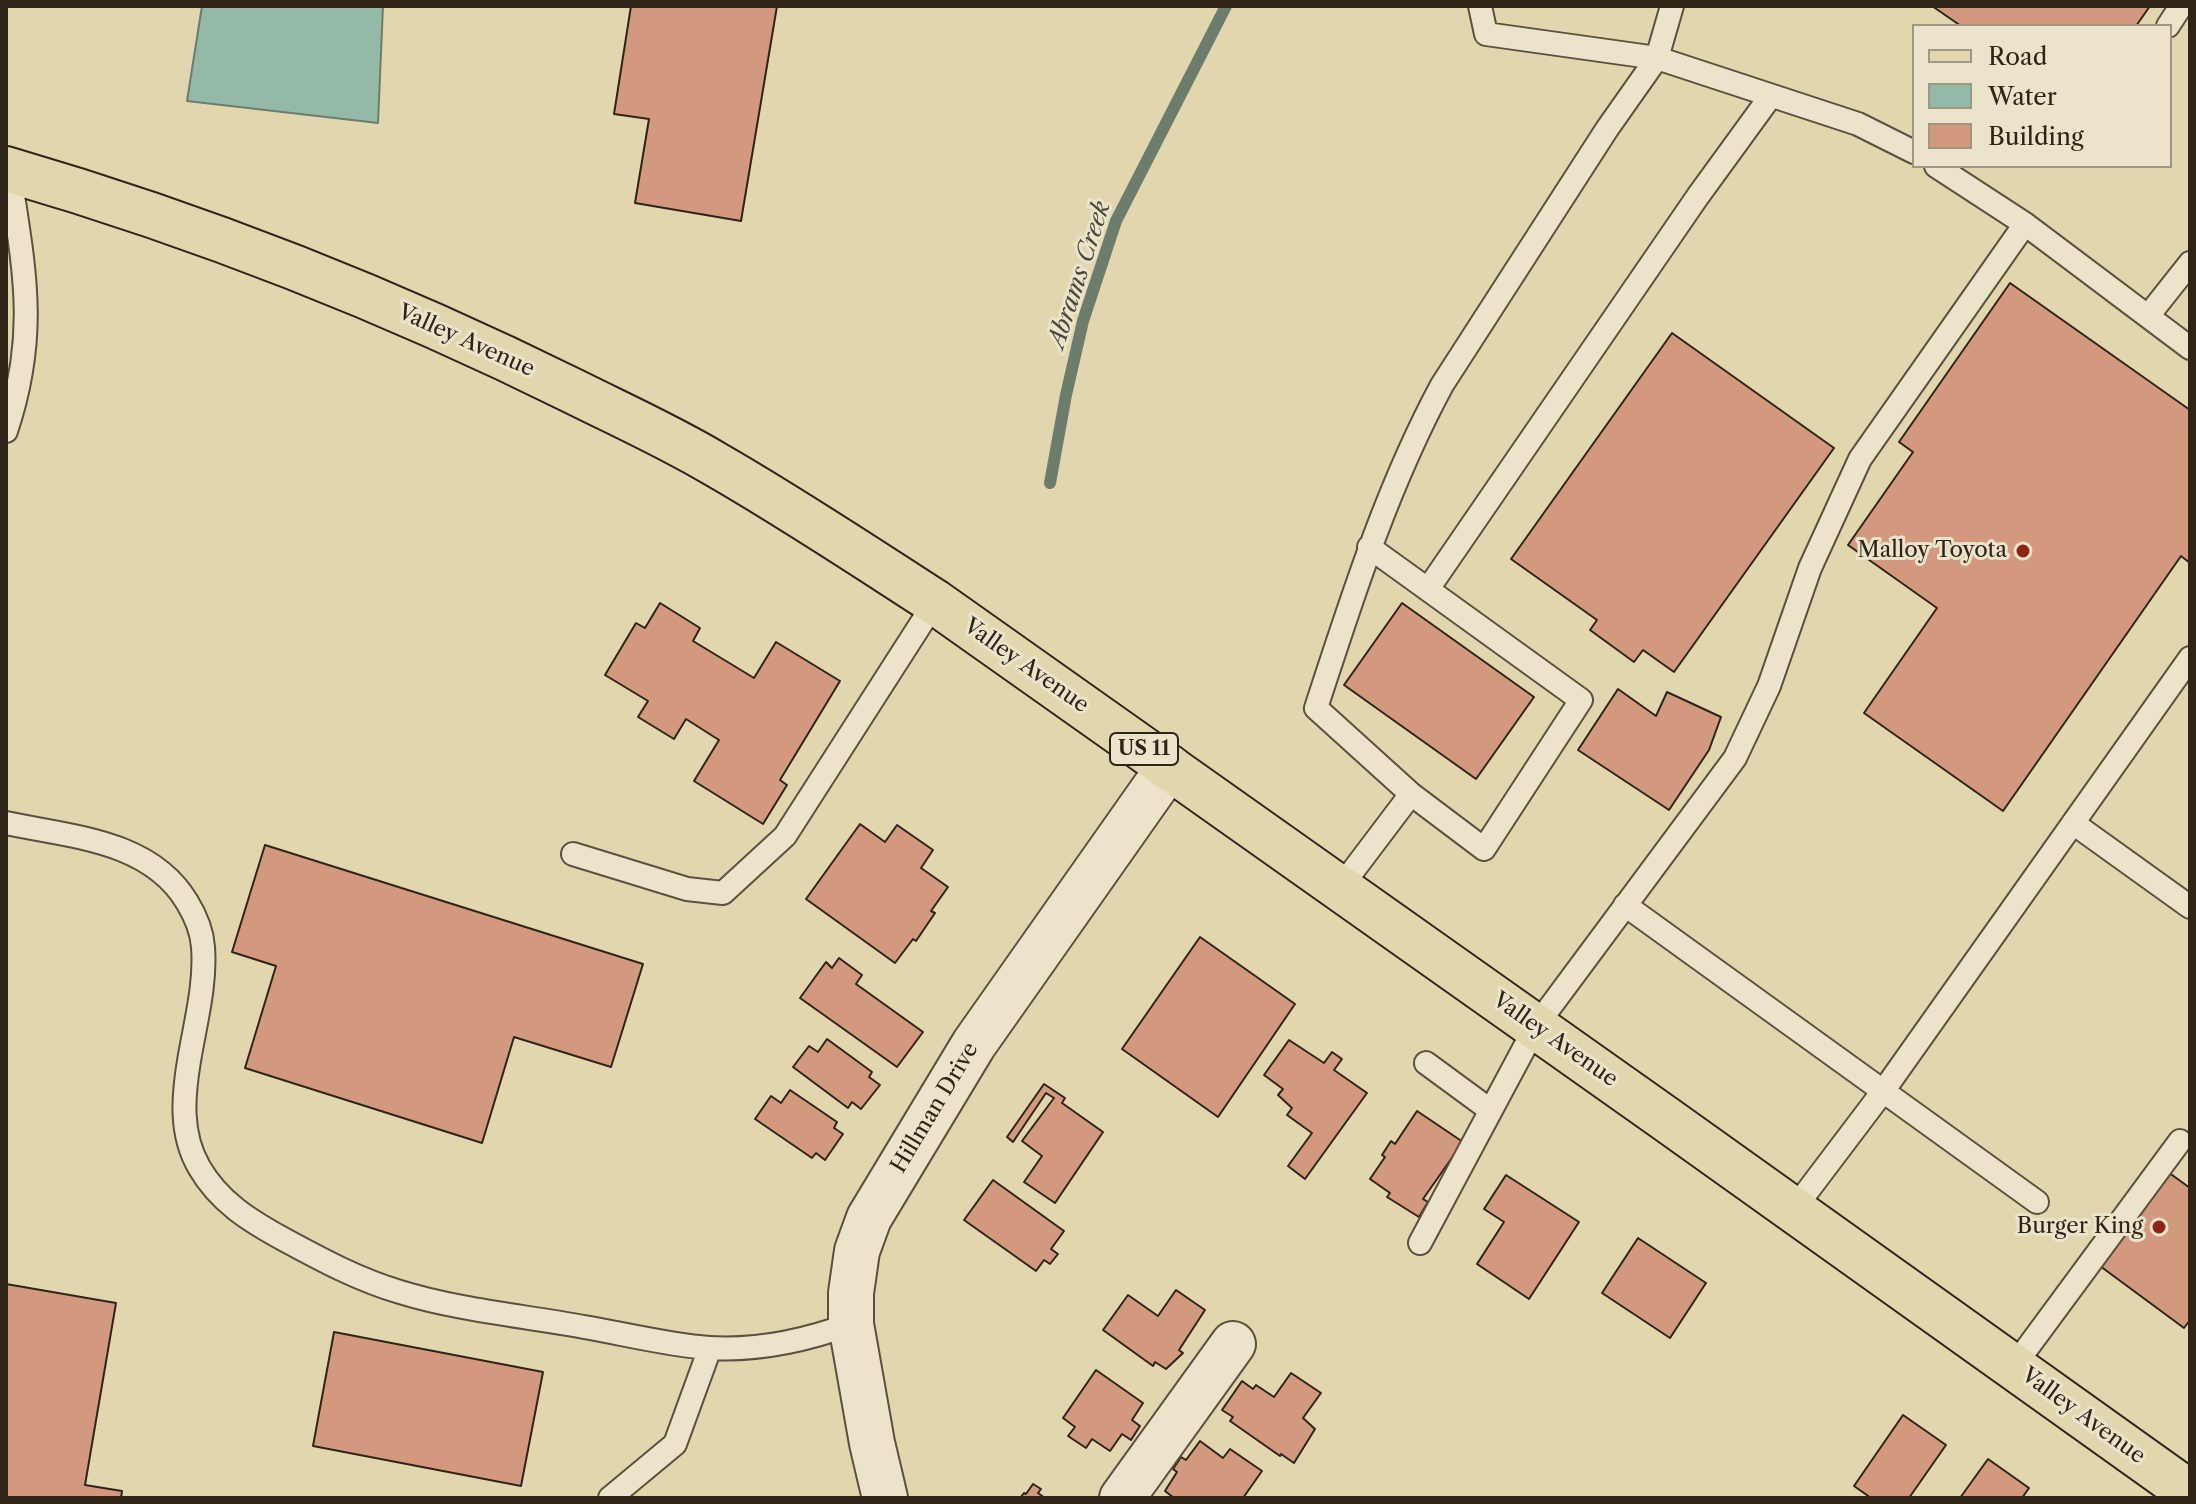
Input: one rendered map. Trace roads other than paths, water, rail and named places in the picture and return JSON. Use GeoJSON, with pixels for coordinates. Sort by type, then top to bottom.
{"type":"FeatureCollection","features":[{"type":"Feature","properties":{"kind":"main road","name":"Valley Avenue"},"geometry":{"type":"LineString","coordinates":[[8,170],[208,235],[435,325],[713,462],[935,602],[2190,1493]]}},
{"type":"Feature","properties":{"kind":"street","name":"Hillman Drive"},"geometry":{"type":"LineString","coordinates":[[885,1498],[851,1324],[851,1293],[857,1251],[869,1218],[974,1044],[1169,767]]}},
{"type":"Feature","properties":{"kind":"street"},"geometry":{"type":"LineString","coordinates":[[1122,1498],[1233,1344]]}},
{"type":"Feature","properties":{"kind":"lane"},"geometry":{"type":"LineString","coordinates":[[1480,6],[1486,34],[1657,58],[1858,124],[1912,151]]}},
{"type":"Feature","properties":{"kind":"lane"},"geometry":{"type":"LineString","coordinates":[[1369,547],[1581,700],[1484,849],[1411,794],[1316,708],[1369,547],[1408,453],[1442,385],[1607,129],[1657,58],[1672,6]]}},
{"type":"Feature","properties":{"kind":"lane"},"geometry":{"type":"LineString","coordinates":[[2169,24],[2181,6]]}},
{"type":"Feature","properties":{"kind":"lane"},"geometry":{"type":"LineString","coordinates":[[1428,589],[1698,196],[1770,97]]}},
{"type":"Feature","properties":{"kind":"lane"},"geometry":{"type":"LineString","coordinates":[[1939,168],[2025,224],[2190,348]]}},
{"type":"Feature","properties":{"kind":"lane"},"geometry":{"type":"LineString","coordinates":[[6,431],[24,368],[27,335],[26,280],[8,170]]}},
{"type":"Feature","properties":{"kind":"lane"},"geometry":{"type":"LineString","coordinates":[[1420,1243],[1536,1026],[1735,758],[1769,686],[1810,568],[1860,459],[2025,224]]}},
{"type":"Feature","properties":{"kind":"lane"},"geometry":{"type":"LineString","coordinates":[[2148,316],[2190,263]]}},
{"type":"Feature","properties":{"kind":"lane"},"geometry":{"type":"LineString","coordinates":[[573,854],[687,889],[723,893],[785,836],[935,602]]}},
{"type":"Feature","properties":{"kind":"lane"},"geometry":{"type":"LineString","coordinates":[[1794,1209],[1884,1090],[2190,658]]}},
{"type":"Feature","properties":{"kind":"lane"},"geometry":{"type":"LineString","coordinates":[[1340,888],[1411,794]]}},
{"type":"Feature","properties":{"kind":"lane"},"geometry":{"type":"LineString","coordinates":[[6,823],[123,849],[153,863],[177,885],[194,914],[203,945],[203,978],[183,1096],[186,1132],[198,1166],[219,1195],[247,1219],[340,1269],[401,1292],[478,1308],[710,1348],[769,1346],[851,1324]]}},
{"type":"Feature","properties":{"kind":"lane"},"geometry":{"type":"LineString","coordinates":[[2073,823],[2190,907]]}},
{"type":"Feature","properties":{"kind":"lane"},"geometry":{"type":"LineString","coordinates":[[1625,905],[2037,1202]]}},
{"type":"Feature","properties":{"kind":"lane"},"geometry":{"type":"LineString","coordinates":[[1426,1063],[1490,1110]]}},
{"type":"Feature","properties":{"kind":"lane"},"geometry":{"type":"LineString","coordinates":[[2014,1366],[2180,1141]]}},
{"type":"Feature","properties":{"kind":"lane"},"geometry":{"type":"LineString","coordinates":[[610,1498],[675,1444],[710,1348]]}},
{"type":"Feature","properties":{"kind":"water"},"geometry":{"type":"Polygon","coordinates":[[[202,6],[383,6],[378,123],[187,101],[202,6]]]}},
{"type":"Feature","properties":{"kind":"waterway","name":"Abrams Creek"},"geometry":{"type":"LineString","coordinates":[[1050,483],[1083,321],[1116,221],[1226,6]]}},
{"type":"Feature","properties":{"kind":"place","name":"Malloy Toyota"},"geometry":{"type":"Point","coordinates":[2023,551]}},
{"type":"Feature","properties":{"kind":"place","name":"Burger King"},"geometry":{"type":"Point","coordinates":[2159,1227]}}]}
